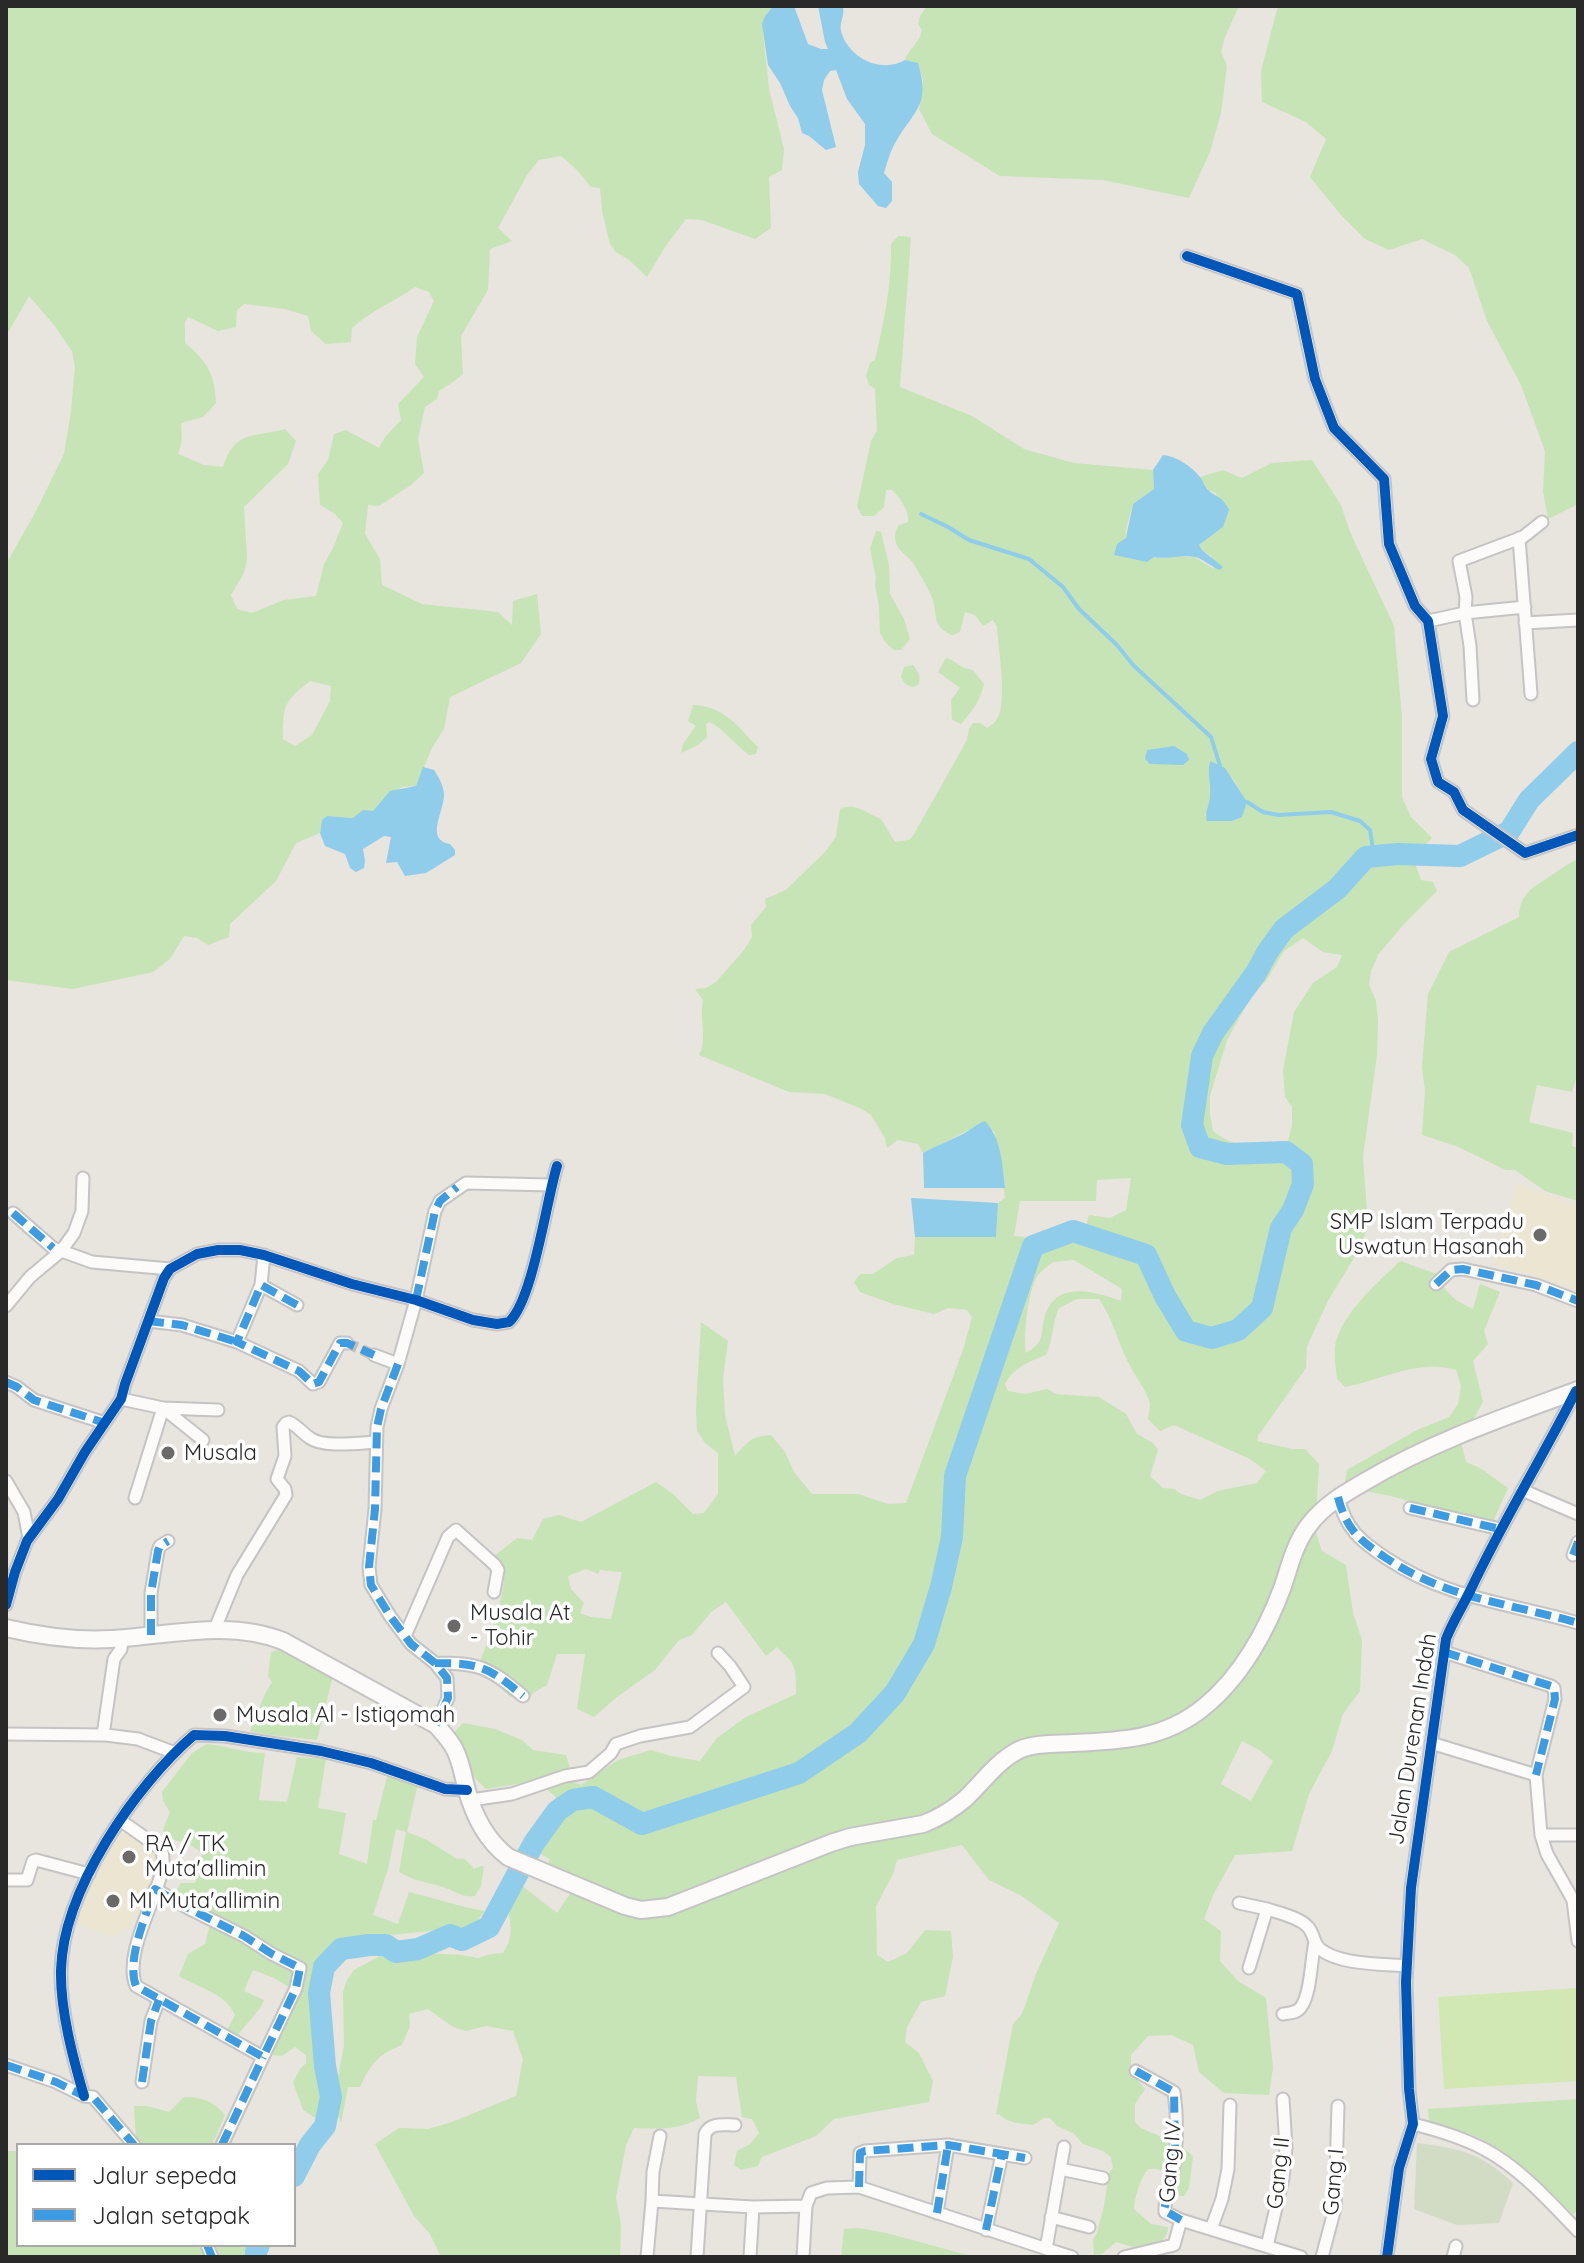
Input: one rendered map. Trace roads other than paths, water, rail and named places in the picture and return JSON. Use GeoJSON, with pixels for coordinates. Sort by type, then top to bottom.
{"type":"FeatureCollection","features":[{"type":"Feature","properties":{"kind":"main road"},"geometry":{"type":"LineString","coordinates":[[6,1628],[61,1637],[122,1638],[214,1631],[270,1635],[436,1725],[455,1750],[479,1820],[494,1846],[508,1857],[625,1906],[641,1910],[668,1907],[831,1843],[933,1820],[962,1802],[994,1768],[1020,1750],[1051,1744],[1140,1738],[1183,1724],[1222,1691],[1250,1657],[1308,1526],[1338,1497],[1391,1465],[1461,1433],[1577,1391]]}},
{"type":"Feature","properties":{"kind":"street"},"geometry":{"type":"LineString","coordinates":[[1187,256],[1297,294],[1315,379],[1334,428],[1384,479],[1389,544],[1415,606],[1428,621],[1443,716],[1431,759],[1438,782],[1454,792],[1463,810],[1481,825],[1525,853],[1578,835]]}},
{"type":"Feature","properties":{"kind":"street"},"geometry":{"type":"LineString","coordinates":[[1473,700],[1466,597],[1459,561],[1519,538],[1542,522]]}},
{"type":"Feature","properties":{"kind":"street"},"geometry":{"type":"LineString","coordinates":[[1519,538],[1531,694]]}},
{"type":"Feature","properties":{"kind":"street"},"geometry":{"type":"LineString","coordinates":[[1428,621],[1465,613],[1525,607]]}},
{"type":"Feature","properties":{"kind":"street"},"geometry":{"type":"LineString","coordinates":[[1525,623],[1578,620]]}},
{"type":"Feature","properties":{"kind":"street"},"geometry":{"type":"LineString","coordinates":[[6,1605],[29,1538],[58,1499],[121,1399],[164,1278],[170,1269],[197,1254],[240,1250],[416,1300],[473,1320],[497,1324],[509,1322],[518,1312],[526,1291],[557,1166]]}},
{"type":"Feature","properties":{"kind":"street"},"geometry":{"type":"LineString","coordinates":[[6,1306],[30,1277],[61,1251],[74,1233],[82,1211],[83,1178]]}},
{"type":"Feature","properties":{"kind":"street"},"geometry":{"type":"LineString","coordinates":[[436,1725],[448,1698],[447,1678],[435,1663],[411,1644],[371,1585],[369,1567],[375,1509],[377,1427],[416,1300],[435,1211],[440,1201],[457,1187],[470,1182],[551,1185]]}},
{"type":"Feature","properties":{"kind":"street"},"geometry":{"type":"LineString","coordinates":[[13,1213],[53,1248],[61,1251],[92,1262],[170,1269]]}},
{"type":"Feature","properties":{"kind":"street"},"geometry":{"type":"LineString","coordinates":[[237,1342],[261,1285],[264,1255]]}},
{"type":"Feature","properties":{"kind":"street"},"geometry":{"type":"LineString","coordinates":[[1436,1284],[1451,1270],[1463,1269],[1524,1282],[1578,1301]]}},
{"type":"Feature","properties":{"kind":"street"},"geometry":{"type":"LineString","coordinates":[[261,1285],[297,1305]]}},
{"type":"Feature","properties":{"kind":"street"},"geometry":{"type":"LineString","coordinates":[[148,1321],[182,1325],[237,1342],[299,1371],[313,1384],[319,1382],[340,1343],[347,1343]]}},
{"type":"Feature","properties":{"kind":"street"},"geometry":{"type":"LineString","coordinates":[[374,1355],[398,1364]]}},
{"type":"Feature","properties":{"kind":"street"},"geometry":{"type":"LineString","coordinates":[[6,1382],[34,1400],[105,1423]]}},
{"type":"Feature","properties":{"kind":"street","name":"Jalan Durenan Indah"},"geometry":{"type":"LineString","coordinates":[[1413,2124],[1409,2089],[1407,1966],[1411,1888],[1444,1652],[1452,1624],[1500,1529],[1577,1391]]}},
{"type":"Feature","properties":{"kind":"street"},"geometry":{"type":"LineString","coordinates":[[121,1399],[163,1408],[218,1410]]}},
{"type":"Feature","properties":{"kind":"street"},"geometry":{"type":"LineString","coordinates":[[163,1408],[203,1440]]}},
{"type":"Feature","properties":{"kind":"street"},"geometry":{"type":"LineString","coordinates":[[135,1498],[163,1408]]}},
{"type":"Feature","properties":{"kind":"street"},"geometry":{"type":"LineString","coordinates":[[214,1631],[237,1575],[286,1495],[277,1479],[285,1456],[283,1427],[286,1423],[296,1425],[311,1440],[323,1443],[376,1442]]}},
{"type":"Feature","properties":{"kind":"street"},"geometry":{"type":"LineString","coordinates":[[6,1481],[24,1512],[29,1538]]}},
{"type":"Feature","properties":{"kind":"street"},"geometry":{"type":"LineString","coordinates":[[1522,1490],[1578,1514]]}},
{"type":"Feature","properties":{"kind":"street"},"geometry":{"type":"LineString","coordinates":[[1338,1497],[1347,1524],[1364,1543],[1409,1573],[1467,1597],[1578,1623]]}},
{"type":"Feature","properties":{"kind":"street"},"geometry":{"type":"LineString","coordinates":[[1410,1508],[1500,1529]]}},
{"type":"Feature","properties":{"kind":"street"},"geometry":{"type":"LineString","coordinates":[[405,1636],[448,1537],[456,1530],[495,1565],[498,1570],[494,1592]]}},
{"type":"Feature","properties":{"kind":"street"},"geometry":{"type":"LineString","coordinates":[[151,1635],[151,1593],[158,1551],[168,1541]]}},
{"type":"Feature","properties":{"kind":"street"},"geometry":{"type":"LineString","coordinates":[[1573,1555],[1578,1542]]}},
{"type":"Feature","properties":{"kind":"street"},"geometry":{"type":"LineString","coordinates":[[103,1735],[114,1659],[121,1649],[122,1638]]}},
{"type":"Feature","properties":{"kind":"street"},"geometry":{"type":"LineString","coordinates":[[1444,1652],[1554,1688],[1555,1699],[1536,1775],[1541,1835],[1547,1854],[1576,1900],[1578,1941]]}},
{"type":"Feature","properties":{"kind":"street"},"geometry":{"type":"LineString","coordinates":[[84,2096],[63,2003],[61,1970],[65,1935],[94,1855],[175,1753],[196,1734],[321,1751],[371,1763],[469,1795],[512,1794],[565,1776],[589,1772],[611,1753],[616,1744],[640,1736],[690,1727],[744,1687],[718,1653]]}},
{"type":"Feature","properties":{"kind":"street"},"geometry":{"type":"LineString","coordinates":[[435,1663],[474,1664],[492,1671],[523,1696]]}},
{"type":"Feature","properties":{"kind":"street"},"geometry":{"type":"LineString","coordinates":[[6,1734],[103,1735],[138,1739],[175,1753]]}},
{"type":"Feature","properties":{"kind":"street"},"geometry":{"type":"LineString","coordinates":[[1431,1743],[1536,1775]]}},
{"type":"Feature","properties":{"kind":"street"},"geometry":{"type":"LineString","coordinates":[[120,1820],[161,1849],[164,1856],[164,1866],[137,1944],[133,1971],[136,1986],[263,2057]]}},
{"type":"Feature","properties":{"kind":"street"},"geometry":{"type":"LineString","coordinates":[[1541,1835],[1578,1835]]}},
{"type":"Feature","properties":{"kind":"street"},"geometry":{"type":"LineString","coordinates":[[6,1880],[27,1880],[34,1860],[89,1874]]}},
{"type":"Feature","properties":{"kind":"street"},"geometry":{"type":"LineString","coordinates":[[155,1889],[300,1968],[296,1988],[223,2143]]}},
{"type":"Feature","properties":{"kind":"street"},"geometry":{"type":"LineString","coordinates":[[1239,1903],[1289,1916],[1308,1927],[1317,1947],[1327,1954],[1343,1959],[1407,1966]]}},
{"type":"Feature","properties":{"kind":"street"},"geometry":{"type":"LineString","coordinates":[[1249,1968],[1267,1909]]}},
{"type":"Feature","properties":{"kind":"street"},"geometry":{"type":"LineString","coordinates":[[1283,2014],[1295,2012],[1306,1996],[1315,1942]]}},
{"type":"Feature","properties":{"kind":"street"},"geometry":{"type":"LineString","coordinates":[[142,2082],[151,2021],[159,2000]]}},
{"type":"Feature","properties":{"kind":"street"},"geometry":{"type":"LineString","coordinates":[[6,2065],[93,2097],[132,2143]]}},
{"type":"Feature","properties":{"kind":"street","name":"Gang IV"},"geometry":{"type":"LineString","coordinates":[[1136,2071],[1174,2092],[1175,2153],[1164,2210],[1181,2220]]}},
{"type":"Feature","properties":{"kind":"street","name":"Gang II"},"geometry":{"type":"LineString","coordinates":[[1267,2246],[1283,2178],[1286,2148],[1283,2099]]}},
{"type":"Feature","properties":{"kind":"street"},"geometry":{"type":"LineString","coordinates":[[1211,2229],[1222,2199],[1228,2169],[1230,2105]]}},
{"type":"Feature","properties":{"kind":"street","name":"Gang I"},"geometry":{"type":"LineString","coordinates":[[1322,2257],[1335,2208],[1338,2106]]}},
{"type":"Feature","properties":{"kind":"street"},"geometry":{"type":"LineString","coordinates":[[1387,2257],[1399,2168],[1413,2124],[1440,2130],[1486,2150],[1540,2191],[1578,2231]]}},
{"type":"Feature","properties":{"kind":"street"},"geometry":{"type":"LineString","coordinates":[[697,2257],[706,2130],[712,2125],[735,2125]]}},
{"type":"Feature","properties":{"kind":"street"},"geometry":{"type":"LineString","coordinates":[[647,2257],[653,2172],[660,2136]]}},
{"type":"Feature","properties":{"kind":"street"},"geometry":{"type":"LineString","coordinates":[[937,2213],[948,2145]]}},
{"type":"Feature","properties":{"kind":"street"},"geometry":{"type":"LineString","coordinates":[[859,2187],[860,2153],[880,2149],[948,2145],[1025,2158]]}},
{"type":"Feature","properties":{"kind":"street"},"geometry":{"type":"LineString","coordinates":[[1052,2253],[1051,2217],[1064,2147]]}},
{"type":"Feature","properties":{"kind":"street"},"geometry":{"type":"LineString","coordinates":[[986,2230],[1002,2154]]}},
{"type":"Feature","properties":{"kind":"street"},"geometry":{"type":"LineString","coordinates":[[1060,2169],[1103,2178]]}},
{"type":"Feature","properties":{"kind":"street"},"geometry":{"type":"LineString","coordinates":[[803,2257],[809,2195],[827,2188],[859,2187],[1052,2253],[1072,2257]]}},
{"type":"Feature","properties":{"kind":"street"},"geometry":{"type":"LineString","coordinates":[[652,2201],[753,2207],[806,2206]]}},
{"type":"Feature","properties":{"kind":"street"},"geometry":{"type":"LineString","coordinates":[[750,2257],[753,2207]]}},
{"type":"Feature","properties":{"kind":"street"},"geometry":{"type":"LineString","coordinates":[[1051,2217],[1089,2227]]}},
{"type":"Feature","properties":{"kind":"street"},"geometry":{"type":"LineString","coordinates":[[1124,2257],[1173,2251],[1181,2220],[1301,2257]]}},
{"type":"Feature","properties":{"kind":"water"},"geometry":{"type":"Polygon","coordinates":[[[773,6],[794,6],[808,44],[828,49],[818,6],[843,6],[841,31],[858,56],[876,64],[896,64],[905,60],[918,63],[923,89],[921,99],[887,161],[884,173],[892,182],[892,201],[886,208],[878,206],[859,184],[865,124],[847,99],[836,70],[830,71],[822,90],[836,147],[826,150],[802,133],[798,118],[768,65],[762,24],[773,6]]]}},
{"type":"Feature","properties":{"kind":"water"},"geometry":{"type":"Polygon","coordinates":[[[1163,455],[1192,469],[1207,489],[1227,505],[1229,510],[1223,527],[1199,545],[1223,567],[1220,570],[1190,556],[1154,557],[1147,562],[1114,555],[1117,544],[1126,538],[1133,504],[1154,489],[1153,470],[1163,455]]]}},
{"type":"Feature","properties":{"kind":"water"},"geometry":{"type":"Polygon","coordinates":[[[1174,746],[1187,754],[1189,760],[1183,765],[1150,764],[1145,759],[1147,750],[1174,746]]]}},
{"type":"Feature","properties":{"kind":"water"},"geometry":{"type":"Polygon","coordinates":[[[1210,761],[1225,768],[1247,802],[1242,817],[1232,821],[1207,821],[1210,761]]]}},
{"type":"Feature","properties":{"kind":"water"},"geometry":{"type":"Polygon","coordinates":[[[423,767],[434,770],[442,784],[444,794],[438,837],[450,844],[455,855],[426,873],[405,876],[397,862],[386,863],[391,837],[384,836],[363,849],[364,868],[356,872],[350,868],[345,854],[325,846],[320,833],[322,820],[327,816],[353,818],[363,810],[373,811],[390,791],[416,786],[423,767]]]}},
{"type":"Feature","properties":{"kind":"water"},"geometry":{"type":"Polygon","coordinates":[[[985,1121],[998,1144],[1005,1188],[924,1188],[923,1153],[985,1121]]]}},
{"type":"Feature","properties":{"kind":"water"},"geometry":{"type":"Polygon","coordinates":[[[911,1198],[998,1203],[996,1237],[915,1237],[911,1198]]]}},
{"type":"Feature","properties":{"kind":"waterway"},"geometry":{"type":"LineString","coordinates":[[921,514],[969,540],[1029,559],[1063,587],[1079,609],[1133,665],[1211,737],[1220,766]]}},
{"type":"Feature","properties":{"kind":"waterway"},"geometry":{"type":"LineString","coordinates":[[296,2172],[310,2145],[325,2126],[331,2097],[325,2066],[319,1993],[324,1967],[341,1949],[386,1945],[396,1952],[418,1949],[450,1935],[462,1940],[489,1927],[534,1843],[557,1811],[573,1800],[593,1797],[642,1824],[799,1773],[858,1733],[895,1693],[924,1644],[952,1537],[955,1476],[1033,1246],[1073,1231],[1146,1255],[1186,1331],[1212,1338],[1238,1330],[1262,1308],[1281,1228],[1293,1210],[1303,1184],[1302,1164],[1286,1152],[1227,1154],[1200,1147],[1192,1125],[1202,1056],[1213,1033],[1284,929],[1337,889],[1366,857],[1398,854],[1460,856],[1509,832],[1529,800],[1578,752]]}},
{"type":"Feature","properties":{"kind":"waterway"},"geometry":{"type":"LineString","coordinates":[[1247,802],[1263,812],[1278,815],[1331,812],[1360,821],[1370,830],[1374,856]]}},
{"type":"Feature","properties":{"kind":"waterway"},"geometry":{"type":"LineString","coordinates":[[256,2257],[258,2247]]}},
{"type":"Feature","properties":{"kind":"tunnel"},"geometry":{"type":"LineString","coordinates":[[347,1343],[374,1355]]}},
{"type":"Feature","properties":{"kind":"place","name":"SMP Islam Terpadu Uswatun Hasanah"},"geometry":{"type":"Point","coordinates":[1540,1235]}},
{"type":"Feature","properties":{"kind":"place","name":"Musala"},"geometry":{"type":"Point","coordinates":[168,1453]}},
{"type":"Feature","properties":{"kind":"place","name":"Musala At - Tohir"},"geometry":{"type":"Point","coordinates":[454,1626]}},
{"type":"Feature","properties":{"kind":"place","name":"Musala Al - Istiqomah"},"geometry":{"type":"Point","coordinates":[220,1715]}},
{"type":"Feature","properties":{"kind":"place","name":"RA / TK Muta'allimin"},"geometry":{"type":"Point","coordinates":[129,1857]}},
{"type":"Feature","properties":{"kind":"place","name":"MI Muta'allimin"},"geometry":{"type":"Point","coordinates":[113,1901]}}]}
